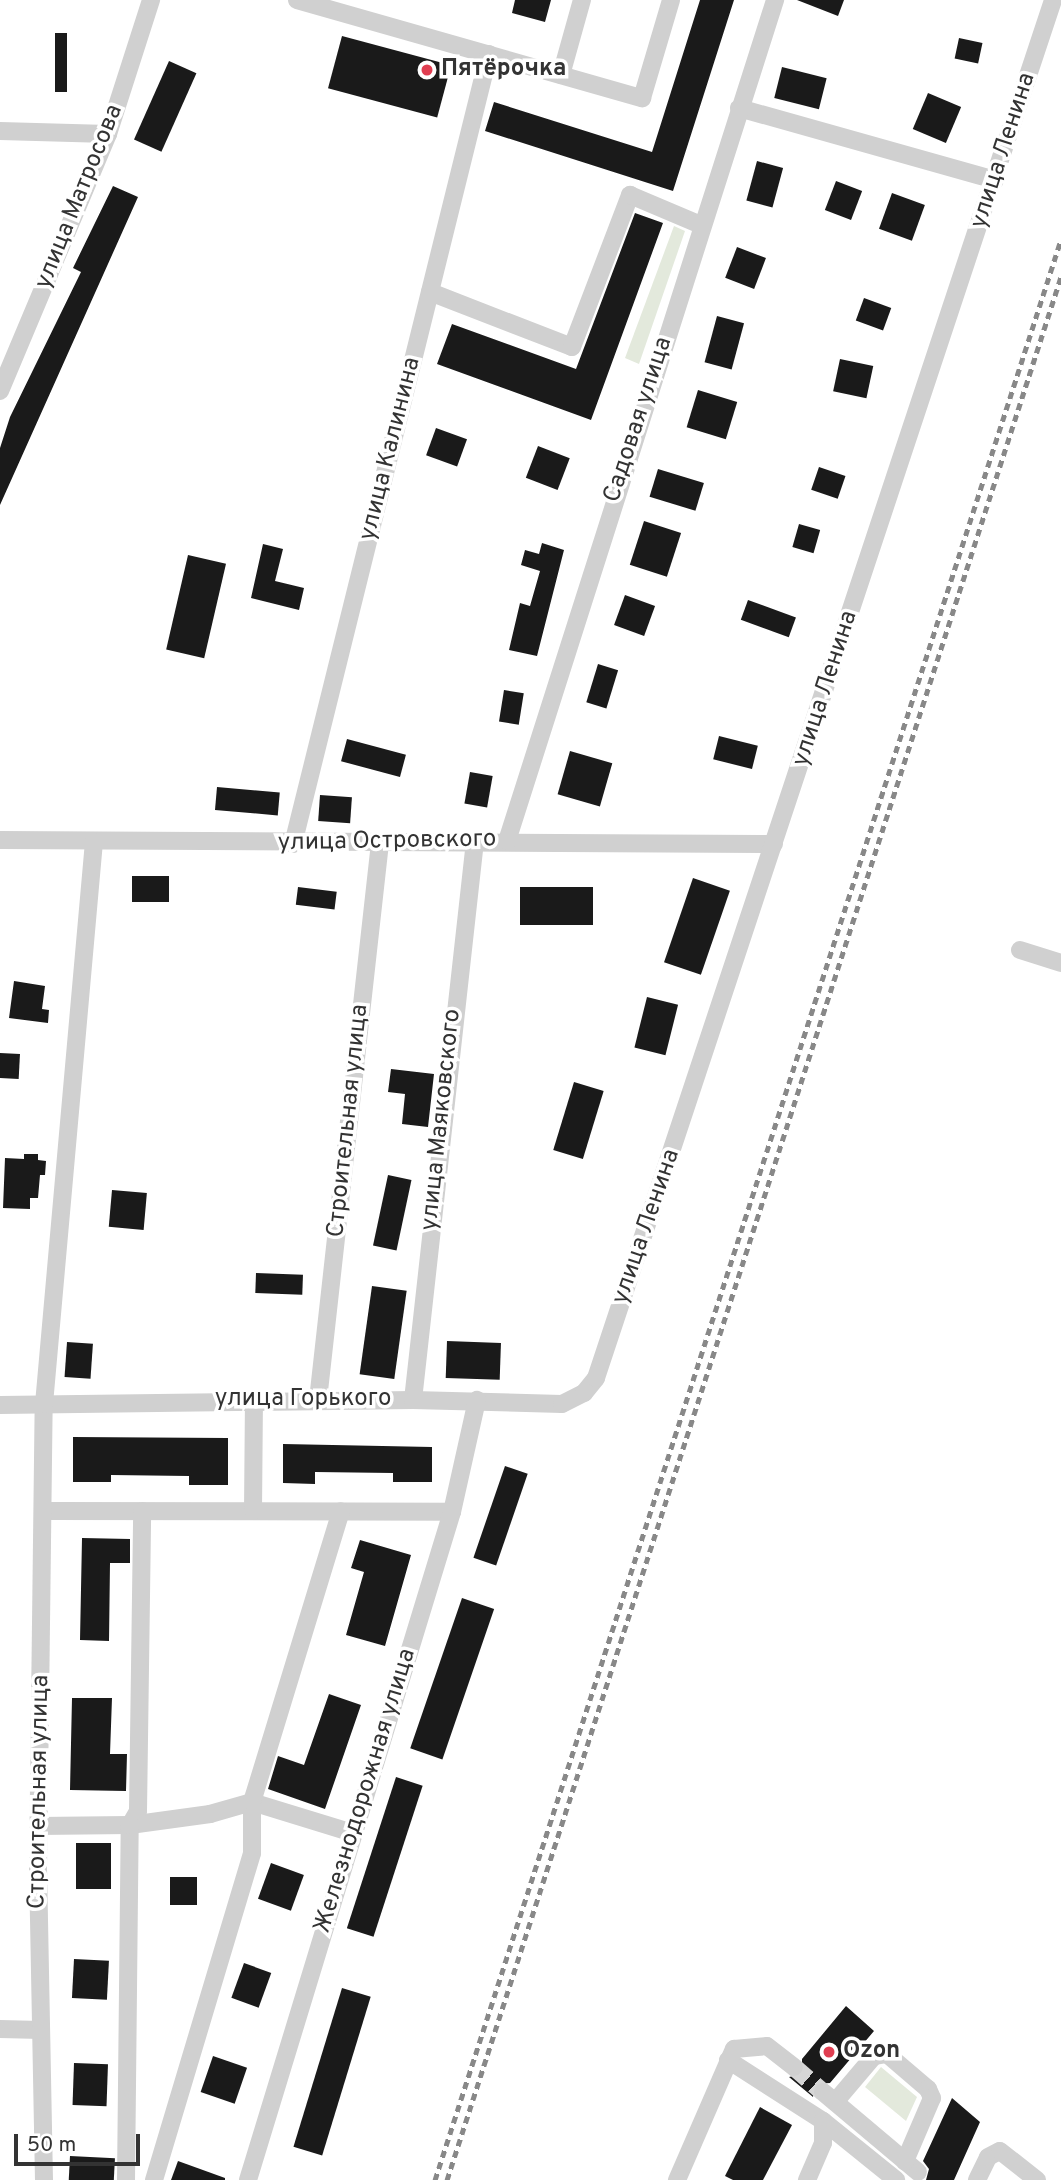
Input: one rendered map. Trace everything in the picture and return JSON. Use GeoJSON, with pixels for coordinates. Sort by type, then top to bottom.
{"type":"FeatureCollection","features":[{"type":"Feature","properties":{"kind":"street","name":"улица Матросова"},"geometry":{"type":"LineString","coordinates":[[0,391],[6,363],[108,134],[151,0]]}},
{"type":"Feature","properties":{"kind":"street"},"geometry":{"type":"LineString","coordinates":[[297,0],[642,97],[671,0]]}},
{"type":"Feature","properties":{"kind":"street"},"geometry":{"type":"LineString","coordinates":[[561,75],[582,0]]}},
{"type":"Feature","properties":{"kind":"street","name":"Садовая улица"},"geometry":{"type":"LineString","coordinates":[[507,841],[701,225],[775,0]]}},
{"type":"Feature","properties":{"kind":"street","name":"улица Ленина"},"geometry":{"type":"LineString","coordinates":[[596,1378],[1053,0]]}},
{"type":"Feature","properties":{"kind":"street","name":"улица Калинина"},"geometry":{"type":"LineString","coordinates":[[293,844],[488,54]]}},
{"type":"Feature","properties":{"kind":"street"},"geometry":{"type":"LineString","coordinates":[[739,108],[995,180]]}},
{"type":"Feature","properties":{"kind":"street"},"geometry":{"type":"LineString","coordinates":[[0,131],[108,134]]}},
{"type":"Feature","properties":{"kind":"street"},"geometry":{"type":"LineString","coordinates":[[430,292],[572,346],[630,195],[701,225]]}},
{"type":"Feature","properties":{"kind":"street","name":"улица Островского"},"geometry":{"type":"LineString","coordinates":[[0,840],[293,844],[507,841],[774,844]]}},
{"type":"Feature","properties":{"kind":"street","name":"улица Маяковского"},"geometry":{"type":"LineString","coordinates":[[412,1400],[475,841]]}},
{"type":"Feature","properties":{"kind":"street","name":"Строительная улица"},"geometry":{"type":"LineString","coordinates":[[44,2180],[38,1826],[45,1511],[44,1404],[94,842]]}},
{"type":"Feature","properties":{"kind":"street","name":"Строительная улица"},"geometry":{"type":"LineString","coordinates":[[318,1400],[380,843]]}},
{"type":"Feature","properties":{"kind":"street"},"geometry":{"type":"LineString","coordinates":[[1020,950],[1061,963]]}},
{"type":"Feature","properties":{"kind":"street","name":"улица Горького"},"geometry":{"type":"LineString","coordinates":[[0,1405],[254,1400],[477,1400],[562,1404],[584,1393],[596,1378]]}},
{"type":"Feature","properties":{"kind":"street"},"geometry":{"type":"LineString","coordinates":[[253,1511],[254,1400]]}},
{"type":"Feature","properties":{"kind":"street","name":"Железнодорожная улица"},"geometry":{"type":"LineString","coordinates":[[248,2180],[452,1511],[477,1400]]}},
{"type":"Feature","properties":{"kind":"street"},"geometry":{"type":"LineString","coordinates":[[45,1511],[452,1511]]}},
{"type":"Feature","properties":{"kind":"street"},"geometry":{"type":"LineString","coordinates":[[126,2180],[130,1825],[138,1811],[142,1511]]}},
{"type":"Feature","properties":{"kind":"street"},"geometry":{"type":"LineString","coordinates":[[154,2180],[252,1853],[252,1802],[341,1511]]}},
{"type":"Feature","properties":{"kind":"street"},"geometry":{"type":"LineString","coordinates":[[38,1826],[130,1825],[210,1814],[252,1802],[352,1833]]}},
{"type":"Feature","properties":{"kind":"street"},"geometry":{"type":"LineString","coordinates":[[0,2029],[41,2030]]}},
{"type":"Feature","properties":{"kind":"street"},"geometry":{"type":"LineString","coordinates":[[677,2180],[734,2049],[767,2046],[794,2067]]}},
{"type":"Feature","properties":{"kind":"street"},"geometry":{"type":"LineString","coordinates":[[887,2054],[928,2089],[932,2098],[912,2166],[829,2097],[874,2056],[887,2054]]}},
{"type":"Feature","properties":{"kind":"street"},"geometry":{"type":"LineString","coordinates":[[728,2060],[823,2121],[896,2180]]}},
{"type":"Feature","properties":{"kind":"street"},"geometry":{"type":"LineString","coordinates":[[807,2180],[823,2143],[823,2121]]}},
{"type":"Feature","properties":{"kind":"street"},"geometry":{"type":"LineString","coordinates":[[977,2180],[988,2157],[1000,2151],[1037,2180]]}},
{"type":"Feature","properties":{"kind":"shaded area"},"geometry":{"type":"Polygon","coordinates":[[[674,226],[685,231],[639,364],[625,358],[674,226]]]}},
{"type":"Feature","properties":{"kind":"shaded area"},"geometry":{"type":"Polygon","coordinates":[[[881,2067],[917,2097],[906,2121],[865,2087],[881,2067]]]}},
{"type":"Feature","properties":{"kind":"building"},"geometry":{"type":"Polygon","coordinates":[[[515,0],[551,0],[545,22],[512,13],[515,0]]]}},
{"type":"Feature","properties":{"kind":"building"},"geometry":{"type":"Polygon","coordinates":[[[700,0],[734,0],[673,191],[485,131],[494,102],[652,152],[700,0]]]}},
{"type":"Feature","properties":{"kind":"building"},"geometry":{"type":"Polygon","coordinates":[[[797,0],[844,0],[838,16],[797,0]]]}},
{"type":"Feature","properties":{"kind":"building"},"geometry":{"type":"Polygon","coordinates":[[[55,33],[67,33],[67,92],[55,92],[55,33]]]}},
{"type":"Feature","properties":{"kind":"building"},"geometry":{"type":"Polygon","coordinates":[[[342,36],[451,65],[437,117],[328,88],[342,36]]]}},
{"type":"Feature","properties":{"kind":"building"},"geometry":{"type":"Polygon","coordinates":[[[959,38],[982,43],[978,64],[955,59],[959,38]]]}},
{"type":"Feature","properties":{"kind":"building"},"geometry":{"type":"Polygon","coordinates":[[[169,61],[196,73],[161,152],[134,140],[169,61]]]}},
{"type":"Feature","properties":{"kind":"building"},"geometry":{"type":"Polygon","coordinates":[[[782,67],[827,78],[819,109],[774,98],[782,67]]]}},
{"type":"Feature","properties":{"kind":"building"},"geometry":{"type":"Polygon","coordinates":[[[928,93],[961,107],[946,143],[913,129],[928,93]]]}},
{"type":"Feature","properties":{"kind":"building"},"geometry":{"type":"Polygon","coordinates":[[[757,161],[783,168],[772,208],[746,201],[757,161]]]}},
{"type":"Feature","properties":{"kind":"building"},"geometry":{"type":"Polygon","coordinates":[[[836,181],[862,191],[851,220],[825,210],[836,181]]]}},
{"type":"Feature","properties":{"kind":"building"},"geometry":{"type":"Polygon","coordinates":[[[113,186],[138,197],[0,505],[0,448],[10,417],[81,272],[73,268],[113,186]]]}},
{"type":"Feature","properties":{"kind":"building"},"geometry":{"type":"Polygon","coordinates":[[[892,193],[925,205],[912,241],[879,229],[892,193]]]}},
{"type":"Feature","properties":{"kind":"building"},"geometry":{"type":"Polygon","coordinates":[[[635,213],[663,223],[591,420],[437,364],[452,324],[576,369],[635,213]]]}},
{"type":"Feature","properties":{"kind":"building"},"geometry":{"type":"Polygon","coordinates":[[[737,247],[766,258],[754,289],[725,278],[737,247]]]}},
{"type":"Feature","properties":{"kind":"building"},"geometry":{"type":"Polygon","coordinates":[[[864,298],[891,308],[883,330],[856,321],[864,298]]]}},
{"type":"Feature","properties":{"kind":"building"},"geometry":{"type":"Polygon","coordinates":[[[717,316],[744,323],[732,370],[705,362],[717,316]]]}},
{"type":"Feature","properties":{"kind":"building"},"geometry":{"type":"Polygon","coordinates":[[[840,359],[873,366],[866,398],[833,391],[840,359]]]}},
{"type":"Feature","properties":{"kind":"building"},"geometry":{"type":"Polygon","coordinates":[[[698,390],[737,402],[726,439],[687,427],[698,390]]]}},
{"type":"Feature","properties":{"kind":"building"},"geometry":{"type":"Polygon","coordinates":[[[436,428],[467,439],[457,467],[426,455],[436,428]]]}},
{"type":"Feature","properties":{"kind":"building"},"geometry":{"type":"Polygon","coordinates":[[[538,446],[570,458],[558,490],[526,478],[538,446]]]}},
{"type":"Feature","properties":{"kind":"building"},"geometry":{"type":"Polygon","coordinates":[[[819,467],[845,476],[838,499],[811,490],[819,467]]]}},
{"type":"Feature","properties":{"kind":"building"},"geometry":{"type":"Polygon","coordinates":[[[658,469],[704,483],[695,511],[650,497],[658,469]]]}},
{"type":"Feature","properties":{"kind":"building"},"geometry":{"type":"Polygon","coordinates":[[[644,521],[681,533],[667,577],[630,565],[644,521]]]}},
{"type":"Feature","properties":{"kind":"building"},"geometry":{"type":"Polygon","coordinates":[[[799,524],[820,530],[814,553],[792,547],[799,524]]]}},
{"type":"Feature","properties":{"kind":"building"},"geometry":{"type":"Polygon","coordinates":[[[542,543],[564,550],[537,656],[509,650],[520,603],[530,606],[540,571],[521,565],[525,550],[539,554],[542,543]]]}},
{"type":"Feature","properties":{"kind":"building"},"geometry":{"type":"Polygon","coordinates":[[[263,544],[283,549],[275,581],[304,588],[299,610],[251,598],[263,544]]]}},
{"type":"Feature","properties":{"kind":"building"},"geometry":{"type":"Polygon","coordinates":[[[188,555],[226,564],[204,658],[166,650],[188,555]]]}},
{"type":"Feature","properties":{"kind":"building"},"geometry":{"type":"Polygon","coordinates":[[[625,595],[655,606],[644,636],[614,625],[625,595]]]}},
{"type":"Feature","properties":{"kind":"building"},"geometry":{"type":"Polygon","coordinates":[[[748,600],[796,617],[789,637],[741,620],[748,600]]]}},
{"type":"Feature","properties":{"kind":"building"},"geometry":{"type":"Polygon","coordinates":[[[598,664],[618,670],[606,708],[586,702],[598,664]]]}},
{"type":"Feature","properties":{"kind":"building"},"geometry":{"type":"Polygon","coordinates":[[[504,690],[524,693],[519,725],[499,722],[504,690]]]}},
{"type":"Feature","properties":{"kind":"building"},"geometry":{"type":"Polygon","coordinates":[[[719,736],[758,746],[752,769],[713,759],[719,736]]]}},
{"type":"Feature","properties":{"kind":"building"},"geometry":{"type":"Polygon","coordinates":[[[347,739],[406,755],[400,777],[341,761],[347,739]]]}},
{"type":"Feature","properties":{"kind":"building"},"geometry":{"type":"Polygon","coordinates":[[[570,751],[612,763],[600,806],[558,794],[570,751]]]}},
{"type":"Feature","properties":{"kind":"building"},"geometry":{"type":"Polygon","coordinates":[[[470,772],[493,776],[487,808],[464,804],[470,772]]]}},
{"type":"Feature","properties":{"kind":"building"},"geometry":{"type":"Polygon","coordinates":[[[217,787],[280,792],[278,815],[215,810],[217,787]]]}},
{"type":"Feature","properties":{"kind":"building"},"geometry":{"type":"Polygon","coordinates":[[[320,795],[352,797],[350,823],[318,821],[320,795]]]}},
{"type":"Feature","properties":{"kind":"building"},"geometry":{"type":"Polygon","coordinates":[[[132,876],[169,876],[169,902],[132,902],[132,876]]]}},
{"type":"Feature","properties":{"kind":"building"},"geometry":{"type":"Polygon","coordinates":[[[693,878],[730,891],[701,975],[664,962],[693,878]]]}},
{"type":"Feature","properties":{"kind":"building"},"geometry":{"type":"Polygon","coordinates":[[[298,887],[337,892],[335,910],[296,905],[298,887]]]}},
{"type":"Feature","properties":{"kind":"building"},"geometry":{"type":"Polygon","coordinates":[[[520,887],[593,887],[593,925],[520,925],[520,887]]]}},
{"type":"Feature","properties":{"kind":"building"},"geometry":{"type":"Polygon","coordinates":[[[14,981],[45,986],[42,1009],[49,1010],[48,1023],[9,1018],[14,981]]]}},
{"type":"Feature","properties":{"kind":"building"},"geometry":{"type":"Polygon","coordinates":[[[647,997],[678,1005],[665,1055],[634,1047],[647,997]]]}},
{"type":"Feature","properties":{"kind":"building"},"geometry":{"type":"Polygon","coordinates":[[[0,1053],[20,1054],[19,1079],[0,1078],[0,1053]]]}},
{"type":"Feature","properties":{"kind":"building"},"geometry":{"type":"Polygon","coordinates":[[[391,1069],[434,1074],[428,1127],[402,1124],[405,1094],[388,1092],[391,1069]]]}},
{"type":"Feature","properties":{"kind":"building"},"geometry":{"type":"Polygon","coordinates":[[[574,1082],[604,1091],[583,1159],[553,1150],[574,1082]]]}},
{"type":"Feature","properties":{"kind":"building"},"geometry":{"type":"Polygon","coordinates":[[[24,1154],[38,1154],[38,1160],[46,1161],[45,1175],[40,1175],[38,1198],[30,1198],[30,1209],[3,1208],[5,1158],[24,1159],[24,1154]]]}},
{"type":"Feature","properties":{"kind":"building"},"geometry":{"type":"Polygon","coordinates":[[[388,1175],[411,1180],[397,1250],[373,1245],[388,1175]]]}},
{"type":"Feature","properties":{"kind":"building"},"geometry":{"type":"Polygon","coordinates":[[[112,1190],[147,1193],[144,1230],[109,1227],[112,1190]]]}},
{"type":"Feature","properties":{"kind":"building"},"geometry":{"type":"Polygon","coordinates":[[[256,1273],[303,1275],[302,1295],[255,1293],[256,1273]]]}},
{"type":"Feature","properties":{"kind":"building"},"geometry":{"type":"Polygon","coordinates":[[[372,1286],[407,1291],[394,1379],[360,1374],[372,1286]]]}},
{"type":"Feature","properties":{"kind":"building"},"geometry":{"type":"Polygon","coordinates":[[[447,1341],[501,1343],[500,1380],[446,1378],[447,1341]]]}},
{"type":"Feature","properties":{"kind":"building"},"geometry":{"type":"Polygon","coordinates":[[[67,1342],[93,1344],[90,1379],[65,1377],[67,1342]]]}},
{"type":"Feature","properties":{"kind":"building"},"geometry":{"type":"Polygon","coordinates":[[[73,1437],[228,1438],[228,1485],[189,1485],[189,1476],[111,1475],[111,1482],[73,1482],[73,1437]]]}},
{"type":"Feature","properties":{"kind":"building"},"geometry":{"type":"Polygon","coordinates":[[[283,1444],[432,1447],[432,1482],[393,1482],[393,1473],[315,1472],[315,1484],[283,1483],[283,1444]]]}},
{"type":"Feature","properties":{"kind":"building"},"geometry":{"type":"Polygon","coordinates":[[[505,1466],[528,1474],[496,1566],[473,1558],[505,1466]]]}},
{"type":"Feature","properties":{"kind":"building"},"geometry":{"type":"Polygon","coordinates":[[[82,1538],[130,1539],[130,1563],[110,1563],[109,1641],[80,1640],[82,1538]]]}},
{"type":"Feature","properties":{"kind":"building"},"geometry":{"type":"Polygon","coordinates":[[[360,1540],[411,1555],[385,1646],[346,1635],[364,1572],[351,1568],[360,1540]]]}},
{"type":"Feature","properties":{"kind":"building"},"geometry":{"type":"Polygon","coordinates":[[[462,1598],[494,1609],[442,1759],[410,1748],[462,1598]]]}},
{"type":"Feature","properties":{"kind":"building"},"geometry":{"type":"Polygon","coordinates":[[[329,1694],[361,1705],[325,1809],[268,1789],[278,1756],[304,1765],[329,1694]]]}},
{"type":"Feature","properties":{"kind":"building"},"geometry":{"type":"Polygon","coordinates":[[[72,1698],[112,1698],[110,1754],[127,1754],[126,1791],[70,1790],[72,1698]]]}},
{"type":"Feature","properties":{"kind":"building"},"geometry":{"type":"Polygon","coordinates":[[[396,1777],[423,1786],[373,1937],[347,1928],[396,1777]]]}},
{"type":"Feature","properties":{"kind":"building"},"geometry":{"type":"Polygon","coordinates":[[[76,1843],[111,1843],[111,1889],[76,1889],[76,1843]]]}},
{"type":"Feature","properties":{"kind":"building"},"geometry":{"type":"Polygon","coordinates":[[[271,1863],[304,1875],[291,1911],[258,1899],[271,1863]]]}},
{"type":"Feature","properties":{"kind":"building"},"geometry":{"type":"Polygon","coordinates":[[[170,1877],[197,1877],[197,1905],[170,1905],[170,1877]]]}},
{"type":"Feature","properties":{"kind":"building"},"geometry":{"type":"Polygon","coordinates":[[[74,1959],[109,1961],[107,2000],[72,1998],[74,1959]]]}},
{"type":"Feature","properties":{"kind":"building"},"geometry":{"type":"Polygon","coordinates":[[[244,1963],[271,1973],[259,2008],[231,1998],[244,1963]]]}},
{"type":"Feature","properties":{"kind":"building"},"geometry":{"type":"Polygon","coordinates":[[[342,1988],[371,1997],[322,2156],[293,2147],[342,1988]]]}},
{"type":"Feature","properties":{"kind":"building"},"geometry":{"type":"Polygon","coordinates":[[[846,2006],[874,2031],[830,2083],[815,2084],[813,2097],[789,2077],[802,2074],[802,2059],[846,2006]]]}},
{"type":"Feature","properties":{"kind":"building"},"geometry":{"type":"Polygon","coordinates":[[[213,2056],[247,2068],[235,2104],[201,2092],[213,2056]]]}},
{"type":"Feature","properties":{"kind":"building"},"geometry":{"type":"Polygon","coordinates":[[[74,2063],[108,2064],[107,2106],[73,2105],[74,2063]]]}},
{"type":"Feature","properties":{"kind":"building"},"geometry":{"type":"Polygon","coordinates":[[[952,2098],[980,2122],[954,2180],[926,2180],[929,2169],[923,2161],[952,2098]]]}},
{"type":"Feature","properties":{"kind":"building"},"geometry":{"type":"Polygon","coordinates":[[[760,2107],[792,2125],[763,2180],[733,2180],[725,2176],[760,2107]]]}},
{"type":"Feature","properties":{"kind":"building"},"geometry":{"type":"Polygon","coordinates":[[[70,2156],[115,2158],[114,2180],[69,2180],[70,2156]]]}},
{"type":"Feature","properties":{"kind":"building"},"geometry":{"type":"Polygon","coordinates":[[[178,2161],[225,2178],[225,2180],[171,2180],[178,2161]]]}},
{"type":"Feature","properties":{"kind":"tunnel"},"geometry":{"type":"LineString","coordinates":[[794,2067],[823,2092]]}},
{"type":"Feature","properties":{"kind":"railway"},"geometry":{"type":"LineString","coordinates":[[435,2180],[1061,239]]}},
{"type":"Feature","properties":{"kind":"railway"},"geometry":{"type":"LineString","coordinates":[[447,2180],[1061,277]]}},
{"type":"Feature","properties":{"kind":"place","name":"Пятёрочка"},"geometry":{"type":"Point","coordinates":[427,70]}},
{"type":"Feature","properties":{"kind":"place","name":"Ozon"},"geometry":{"type":"Point","coordinates":[829,2052]}}]}
